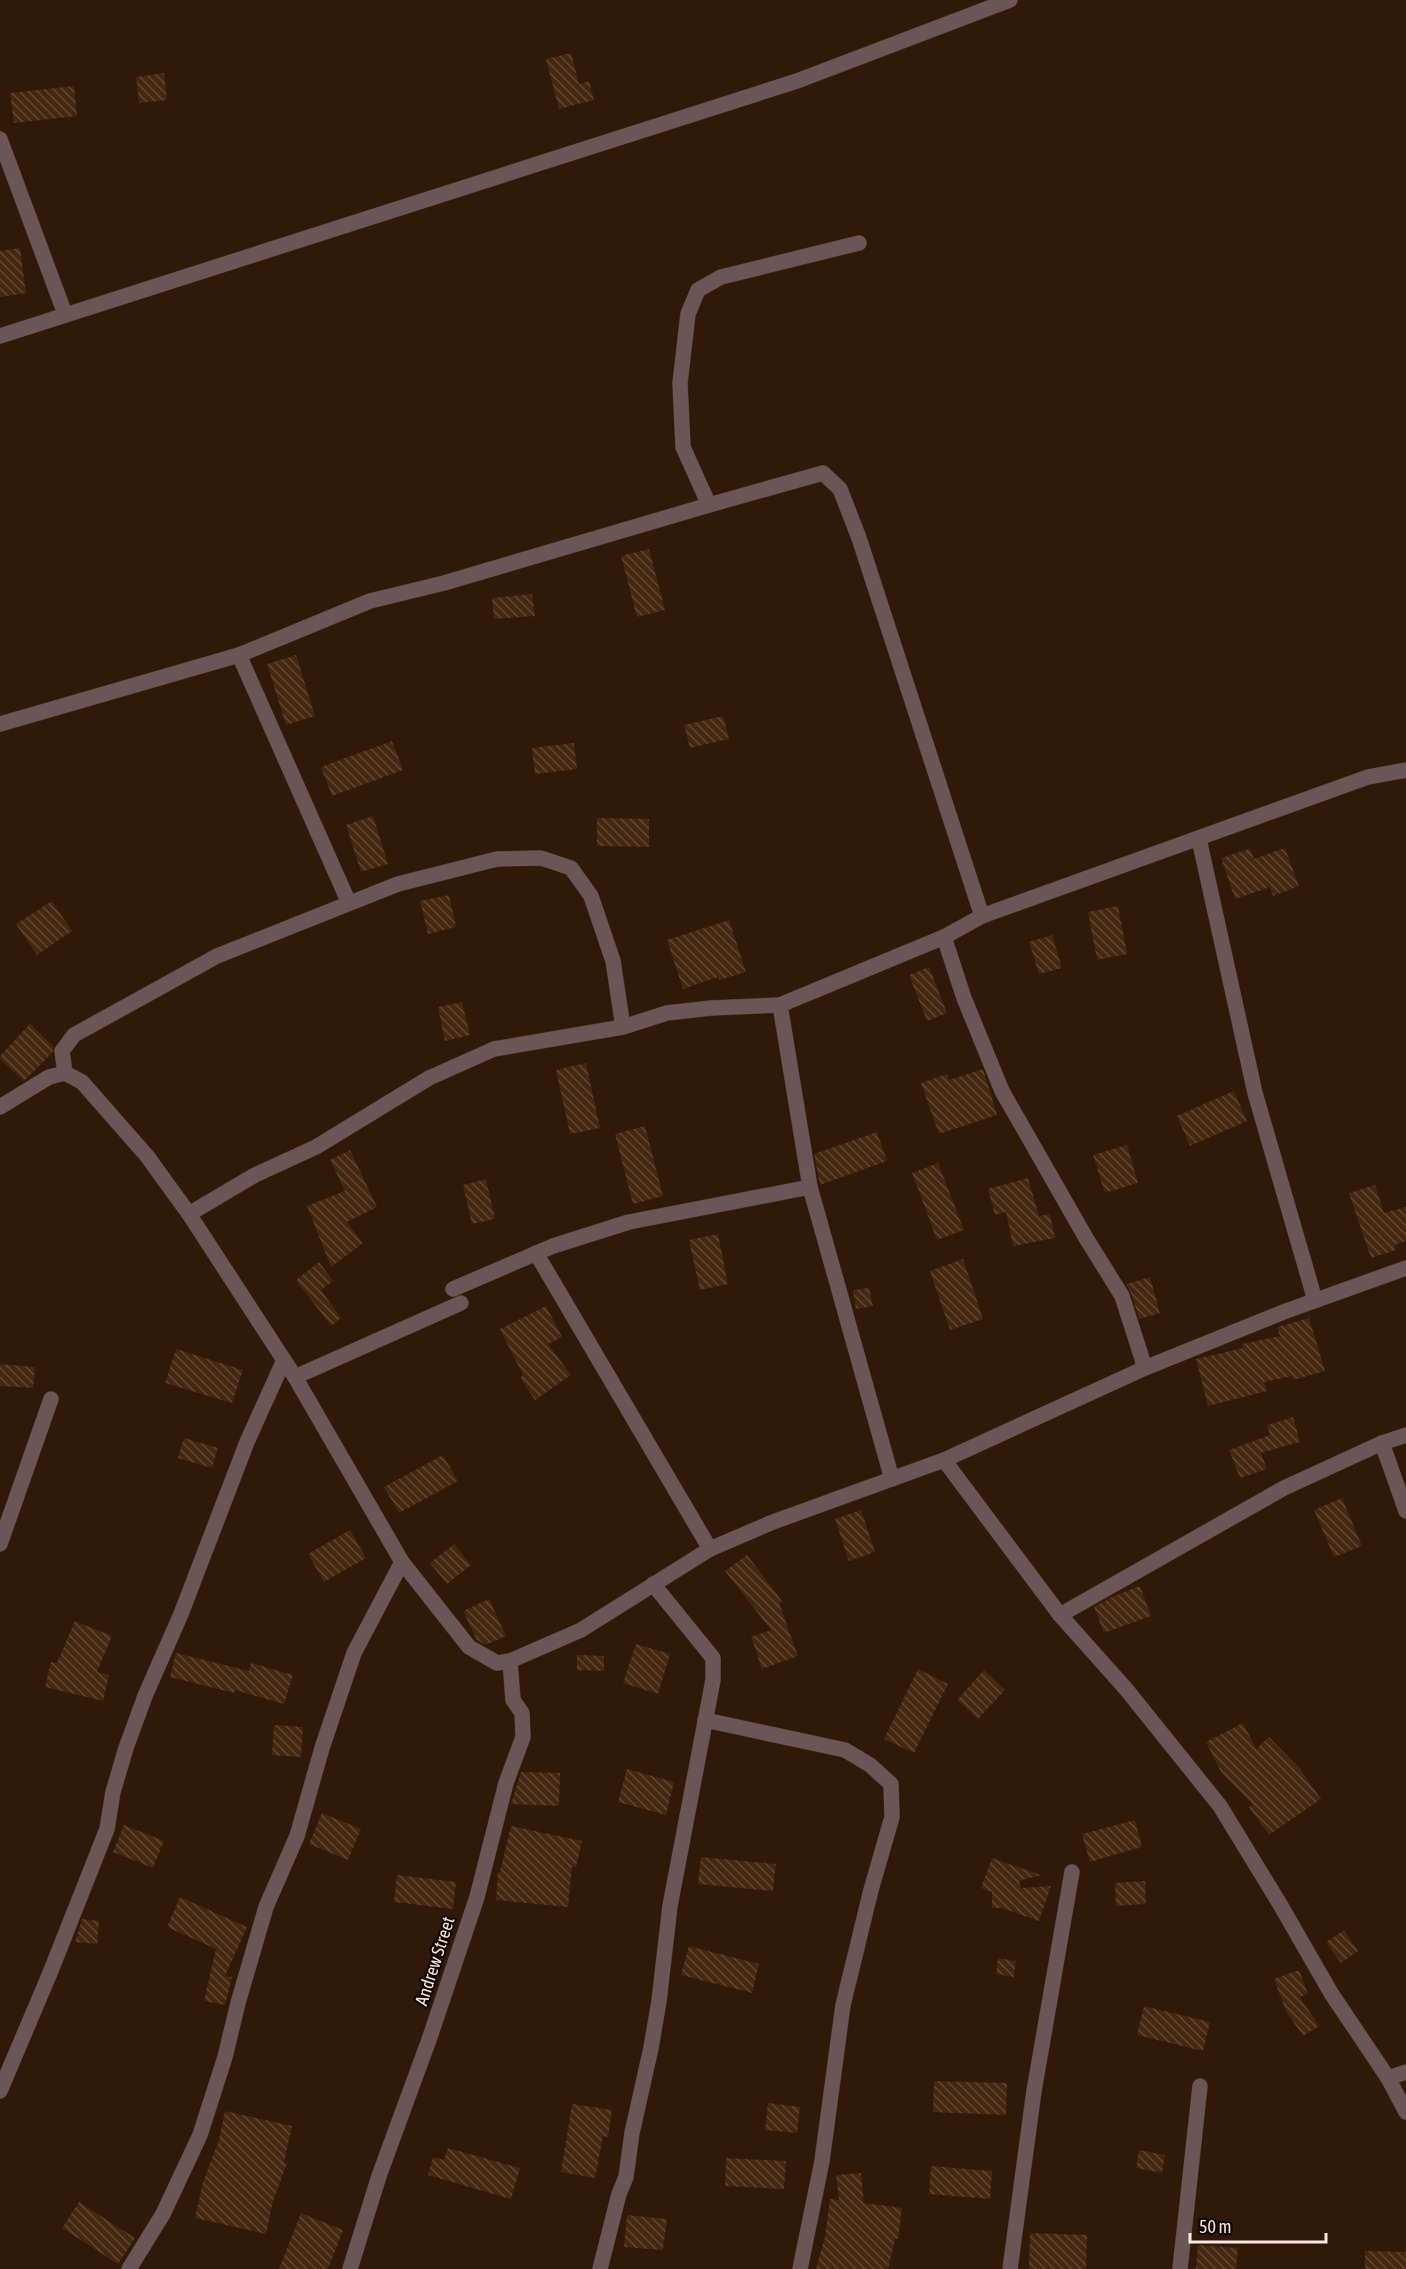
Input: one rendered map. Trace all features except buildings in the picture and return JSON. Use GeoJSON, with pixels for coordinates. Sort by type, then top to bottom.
{"type":"FeatureCollection","features":[{"type":"Feature","properties":{"kind":"street"},"geometry":{"type":"LineString","coordinates":[[0,336],[797,81],[1010,0]]}},
{"type":"Feature","properties":{"kind":"street"},"geometry":{"type":"LineString","coordinates":[[0,139],[65,314]]}},
{"type":"Feature","properties":{"kind":"street"},"geometry":{"type":"LineString","coordinates":[[708,505],[683,447],[681,415],[680,383],[688,314],[698,290],[721,277],[859,243]]}},
{"type":"Feature","properties":{"kind":"street"},"geometry":{"type":"LineString","coordinates":[[0,724],[239,655],[370,601],[444,583],[823,473],[840,489],[859,538],[982,916]]}},
{"type":"Feature","properties":{"kind":"street"},"geometry":{"type":"LineString","coordinates":[[239,655],[349,903]]}},
{"type":"Feature","properties":{"kind":"street"},"geometry":{"type":"LineString","coordinates":[[189,1214],[255,1175],[316,1148],[429,1078],[494,1049],[623,1027],[667,1014],[711,1008],[780,1005],[944,937],[982,916],[1368,777],[1406,770]]}},
{"type":"Feature","properties":{"kind":"street"},"geometry":{"type":"LineString","coordinates":[[1199,839],[1254,1093],[1315,1300]]}},
{"type":"Feature","properties":{"kind":"street"},"geometry":{"type":"LineString","coordinates":[[65,1073],[62,1051],[74,1035],[217,956],[398,884],[497,859],[541,858],[571,868],[591,897],[613,961],[623,1027]]}},
{"type":"Feature","properties":{"kind":"street"},"geometry":{"type":"LineString","coordinates":[[944,937],[964,998],[1002,1091],[1122,1296],[1145,1368]]}},
{"type":"Feature","properties":{"kind":"street"},"geometry":{"type":"LineString","coordinates":[[780,1005],[810,1187],[892,1479]]}},
{"type":"Feature","properties":{"kind":"street"},"geometry":{"type":"LineString","coordinates":[[0,1107],[49,1077],[65,1073],[82,1082],[147,1156],[189,1214],[295,1377],[402,1562],[469,1647],[497,1663],[510,1661],[580,1630],[710,1549],[773,1521],[944,1460],[1145,1368],[1315,1300],[1406,1268]]}},
{"type":"Feature","properties":{"kind":"street"},"geometry":{"type":"LineString","coordinates":[[453,1289],[536,1253],[629,1222],[810,1187]]}},
{"type":"Feature","properties":{"kind":"street"},"geometry":{"type":"LineString","coordinates":[[536,1253],[710,1549]]}},
{"type":"Feature","properties":{"kind":"street"},"geometry":{"type":"LineString","coordinates":[[295,1377],[461,1304]]}},
{"type":"Feature","properties":{"kind":"street"},"geometry":{"type":"LineString","coordinates":[[0,2091],[107,1829],[113,1792],[145,1696],[181,1614],[247,1442],[284,1360]]}},
{"type":"Feature","properties":{"kind":"street"},"geometry":{"type":"LineString","coordinates":[[0,1544],[51,1400]]}},
{"type":"Feature","properties":{"kind":"street"},"geometry":{"type":"LineString","coordinates":[[1060,1615],[1284,1488],[1382,1443],[1406,1435]]}},
{"type":"Feature","properties":{"kind":"street"},"geometry":{"type":"LineString","coordinates":[[1382,1443],[1406,1511]]}},
{"type":"Feature","properties":{"kind":"street"},"geometry":{"type":"LineString","coordinates":[[944,1460],[1060,1615],[1126,1689],[1220,1806],[1281,1906],[1330,1993],[1388,2078],[1406,2112]]}},
{"type":"Feature","properties":{"kind":"street"},"geometry":{"type":"LineString","coordinates":[[129,2269],[163,2214],[200,2135],[225,2057],[266,1907],[297,1836],[322,1748],[354,1653],[402,1562]]}},
{"type":"Feature","properties":{"kind":"street"},"geometry":{"type":"LineString","coordinates":[[600,2269],[619,2194],[626,2177],[632,2133],[651,2048],[659,2001],[668,1914],[713,1680],[713,1658],[653,1584]]}},
{"type":"Feature","properties":{"kind":"street","name":"Andrew Street"},"geometry":{"type":"LineString","coordinates":[[350,2269],[379,2176],[430,2037],[477,1897],[506,1783],[523,1737],[522,1713],[513,1700],[510,1661]]}},
{"type":"Feature","properties":{"kind":"street"},"geometry":{"type":"LineString","coordinates":[[705,1720],[845,1750],[870,1765],[891,1784],[892,1817],[871,1890],[843,2005],[822,2161],[800,2269]]}},
{"type":"Feature","properties":{"kind":"street"},"geometry":{"type":"LineString","coordinates":[[1010,2269],[1034,2091],[1072,1872]]}},
{"type":"Feature","properties":{"kind":"street"},"geometry":{"type":"LineString","coordinates":[[1388,2078],[1406,2072]]}},
{"type":"Feature","properties":{"kind":"street"},"geometry":{"type":"LineString","coordinates":[[1181,2269],[1200,2086]]}},
{"type":"Feature","properties":{"kind":"street"},"geometry":{"type":"LineString","coordinates":[[1181,2269],[1204,2129]]}}]}
